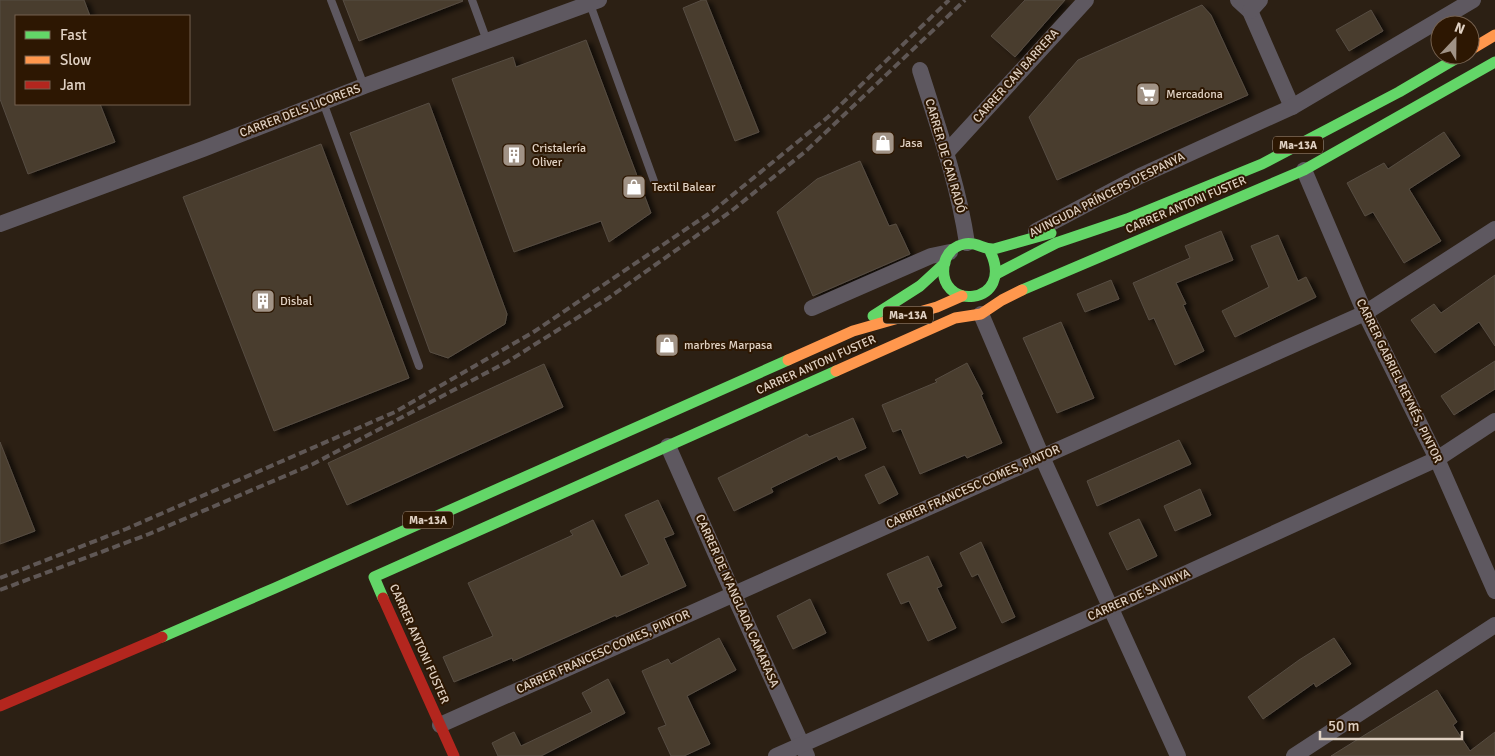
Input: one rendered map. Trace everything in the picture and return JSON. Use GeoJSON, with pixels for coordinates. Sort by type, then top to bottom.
{"type":"FeatureCollection","features":[{"type":"Feature","properties":{"kind":"main road"},"geometry":{"type":"LineString","coordinates":[[1480,44],[1495,35]]}},
{"type":"Feature","properties":{"kind":"main road","name":"CARRER ANTONI FUSTER"},"geometry":{"type":"LineString","coordinates":[[454,756],[374,577],[955,318],[981,314],[1002,300],[1035,283],[1304,170],[1495,62]]}},
{"type":"Feature","properties":{"kind":"main road","name":"Ma-13A"},"geometry":{"type":"LineString","coordinates":[[0,706],[275,588],[853,331],[937,307],[962,296],[972,298],[979,296],[991,286],[996,274],[1056,243],[1127,219],[1262,164],[1399,92],[1445,65]]}},
{"type":"Feature","properties":{"kind":"main road","name":"Ma-13A"},"geometry":{"type":"LineString","coordinates":[[996,248],[1052,232],[1127,219]]}},
{"type":"Feature","properties":{"kind":"main road"},"geometry":{"type":"LineString","coordinates":[[966,243],[996,248],[996,274]]}},
{"type":"Feature","properties":{"kind":"main road","name":"Ma-13A"},"geometry":{"type":"LineString","coordinates":[[853,331],[869,318],[914,292],[934,275],[954,248],[966,243]]}},
{"type":"Feature","properties":{"kind":"main road"},"geometry":{"type":"LineString","coordinates":[[947,258],[944,275],[948,285],[962,296]]}},
{"type":"Feature","properties":{"kind":"street","name":"CARRER CAN BARRERA"},"geometry":{"type":"LineString","coordinates":[[946,153],[1086,0]]}},
{"type":"Feature","properties":{"kind":"street","name":"AVINGUDA PRÍNCEPS D'ESPANYA"},"geometry":{"type":"LineString","coordinates":[[996,248],[1049,225],[1140,176],[1292,107],[1473,0]]}},
{"type":"Feature","properties":{"kind":"street","name":"CARRER DELS LICORERS"},"geometry":{"type":"LineString","coordinates":[[0,224],[203,149],[364,86],[595,2]]}},
{"type":"Feature","properties":{"kind":"street"},"geometry":{"type":"LineString","coordinates":[[1249,4],[1292,107]]}},
{"type":"Feature","properties":{"kind":"street","name":"CARRER DE CAN RADÓ"},"geometry":{"type":"LineString","coordinates":[[920,70],[946,153],[962,214],[966,243]]}},
{"type":"Feature","properties":{"kind":"street","name":"CARRER GABRIEL REYNÉS, PINTOR"},"geometry":{"type":"LineString","coordinates":[[1304,170],[1365,313],[1437,459],[1495,591]]}},
{"type":"Feature","properties":{"kind":"street","name":"CARRER FRANCESC COMES, PINTOR"},"geometry":{"type":"LineString","coordinates":[[440,725],[1365,313],[1495,230]]}},
{"type":"Feature","properties":{"kind":"street"},"geometry":{"type":"LineString","coordinates":[[812,308],[931,256],[947,258]]}},
{"type":"Feature","properties":{"kind":"street"},"geometry":{"type":"LineString","coordinates":[[981,314],[1042,457],[1178,756]]}},
{"type":"Feature","properties":{"kind":"street","name":"CARRER DE SA VINYA"},"geometry":{"type":"LineString","coordinates":[[776,756],[804,750],[1437,459],[1495,421]]}},
{"type":"Feature","properties":{"kind":"street","name":"CARRER DE N'ANGLADA CAMARASA"},"geometry":{"type":"LineString","coordinates":[[668,446],[804,750]]}},
{"type":"Feature","properties":{"kind":"street"},"geometry":{"type":"LineString","coordinates":[[1294,756],[1495,625]]}},
{"type":"Feature","properties":{"kind":"lane"},"geometry":{"type":"LineString","coordinates":[[331,0],[364,86]]}},
{"type":"Feature","properties":{"kind":"lane"},"geometry":{"type":"LineString","coordinates":[[472,0],[487,42]]}},
{"type":"Feature","properties":{"kind":"lane"},"geometry":{"type":"LineString","coordinates":[[595,2],[654,181]]}},
{"type":"Feature","properties":{"kind":"lane"},"geometry":{"type":"LineString","coordinates":[[323,102],[419,366]]}},
{"type":"Feature","properties":{"kind":"building"},"geometry":{"type":"Polygon","coordinates":[[[0,0],[84,0],[90,15],[15,15],[15,105],[100,105],[115,142],[28,174],[0,99],[0,0]]]}},
{"type":"Feature","properties":{"kind":"building"},"geometry":{"type":"Polygon","coordinates":[[[343,0],[462,0],[463,1],[359,41],[343,0]]]}},
{"type":"Feature","properties":{"kind":"building"},"geometry":{"type":"Polygon","coordinates":[[[706,0],[759,132],[735,141],[683,8],[706,0]]]}},
{"type":"Feature","properties":{"kind":"building"},"geometry":{"type":"Polygon","coordinates":[[[1025,0],[1065,0],[1015,57],[991,36],[1025,0]]]}},
{"type":"Feature","properties":{"kind":"building","name":"Mercadona"},"geometry":{"type":"Polygon","coordinates":[[[1202,5],[1211,15],[1248,95],[1057,180],[1029,117],[1078,60],[1202,5]]]}},
{"type":"Feature","properties":{"kind":"building"},"geometry":{"type":"Polygon","coordinates":[[[1371,10],[1383,31],[1349,51],[1336,30],[1371,10]]]}},
{"type":"Feature","properties":{"kind":"building"},"geometry":{"type":"Polygon","coordinates":[[[586,40],[651,213],[609,242],[601,221],[514,252],[452,79],[513,57],[516,67],[586,40]]]}},
{"type":"Feature","properties":{"kind":"building"},"geometry":{"type":"Polygon","coordinates":[[[429,103],[507,314],[505,324],[448,358],[430,352],[350,133],[429,103]]]}},
{"type":"Feature","properties":{"kind":"building"},"geometry":{"type":"Polygon","coordinates":[[[1444,132],[1460,156],[1409,189],[1441,241],[1404,263],[1373,212],[1365,216],[1347,183],[1384,163],[1388,169],[1444,132]]]}},
{"type":"Feature","properties":{"kind":"building"},"geometry":{"type":"Polygon","coordinates":[[[321,144],[409,378],[274,431],[183,197],[321,144]]]}},
{"type":"Feature","properties":{"kind":"building"},"geometry":{"type":"Polygon","coordinates":[[[860,161],[889,226],[896,224],[910,254],[813,296],[777,212],[817,179],[860,161]]]}},
{"type":"Feature","properties":{"kind":"building"},"geometry":{"type":"Polygon","coordinates":[[[1221,231],[1233,260],[1176,283],[1186,304],[1183,305],[1204,351],[1175,365],[1154,318],[1149,320],[1133,283],[1190,258],[1185,246],[1221,231]]]}},
{"type":"Feature","properties":{"kind":"building"},"geometry":{"type":"Polygon","coordinates":[[[1278,235],[1298,281],[1306,277],[1316,297],[1235,337],[1222,311],[1269,287],[1251,246],[1278,235]]]}},
{"type":"Feature","properties":{"kind":"building"},"geometry":{"type":"Polygon","coordinates":[[[1495,275],[1495,346],[1479,322],[1435,353],[1411,320],[1434,304],[1441,313],[1495,275]]]}},
{"type":"Feature","properties":{"kind":"building"},"geometry":{"type":"Polygon","coordinates":[[[1111,280],[1119,299],[1085,312],[1077,294],[1111,280]]]}},
{"type":"Feature","properties":{"kind":"building"},"geometry":{"type":"Polygon","coordinates":[[[1061,322],[1094,398],[1057,413],[1023,338],[1061,322]]]}},
{"type":"Feature","properties":{"kind":"building"},"geometry":{"type":"Polygon","coordinates":[[[1495,361],[1495,389],[1454,415],[1441,396],[1495,361]]]}},
{"type":"Feature","properties":{"kind":"building"},"geometry":{"type":"Polygon","coordinates":[[[967,363],[983,394],[981,395],[1002,443],[967,458],[965,455],[920,474],[901,429],[893,432],[882,405],[937,382],[935,380],[967,363]]]}},
{"type":"Feature","properties":{"kind":"building"},"geometry":{"type":"Polygon","coordinates":[[[544,364],[563,407],[347,505],[328,463],[544,364]]]}},
{"type":"Feature","properties":{"kind":"building"},"geometry":{"type":"Polygon","coordinates":[[[853,418],[866,448],[839,460],[837,456],[771,488],[773,492],[734,511],[718,478],[807,434],[809,437],[853,418]]]}},
{"type":"Feature","properties":{"kind":"building"},"geometry":{"type":"Polygon","coordinates":[[[1179,440],[1191,464],[1097,506],[1087,481],[1179,440]]]}},
{"type":"Feature","properties":{"kind":"building"},"geometry":{"type":"Polygon","coordinates":[[[0,442],[35,531],[0,544],[0,442]]]}},
{"type":"Feature","properties":{"kind":"building"},"geometry":{"type":"Polygon","coordinates":[[[884,466],[898,494],[879,504],[865,475],[884,466]]]}},
{"type":"Feature","properties":{"kind":"building"},"geometry":{"type":"Polygon","coordinates":[[[1200,489],[1211,515],[1175,531],[1164,506],[1200,489]]]}},
{"type":"Feature","properties":{"kind":"building"},"geometry":{"type":"Polygon","coordinates":[[[658,500],[674,534],[664,538],[686,586],[513,661],[512,658],[454,682],[443,657],[493,636],[468,583],[573,535],[570,531],[593,520],[621,577],[649,564],[625,515],[658,500]]]}},
{"type":"Feature","properties":{"kind":"building"},"geometry":{"type":"Polygon","coordinates":[[[1139,519],[1157,556],[1127,570],[1109,533],[1139,519]]]}},
{"type":"Feature","properties":{"kind":"building"},"geometry":{"type":"Polygon","coordinates":[[[981,542],[1015,617],[1002,623],[978,574],[972,577],[960,553],[981,542]]]}},
{"type":"Feature","properties":{"kind":"building"},"geometry":{"type":"Polygon","coordinates":[[[928,556],[942,586],[937,588],[956,628],[928,641],[909,601],[901,604],[887,574],[928,556]]]}},
{"type":"Feature","properties":{"kind":"building"},"geometry":{"type":"Polygon","coordinates":[[[810,599],[826,633],[793,649],[777,616],[810,599]]]}},
{"type":"Feature","properties":{"kind":"building"},"geometry":{"type":"Polygon","coordinates":[[[719,638],[736,670],[687,696],[710,744],[684,756],[671,756],[658,728],[666,725],[642,671],[668,659],[671,664],[719,638]]]}},
{"type":"Feature","properties":{"kind":"building"},"geometry":{"type":"Polygon","coordinates":[[[1334,638],[1351,664],[1316,687],[1314,683],[1263,719],[1248,697],[1299,660],[1334,638]]]}},
{"type":"Feature","properties":{"kind":"building"},"geometry":{"type":"Polygon","coordinates":[[[608,679],[625,713],[541,756],[498,756],[492,743],[514,732],[521,746],[592,712],[582,693],[608,679]]]}},
{"type":"Feature","properties":{"kind":"building"},"geometry":{"type":"Polygon","coordinates":[[[1437,690],[1457,722],[1453,725],[1470,751],[1495,732],[1495,756],[1331,756],[1437,690]]]}},
{"type":"Feature","properties":{"kind":"railway"},"geometry":{"type":"LineString","coordinates":[[0,578],[126,529],[395,412],[532,333],[713,211],[828,117],[949,0]]}},
{"type":"Feature","properties":{"kind":"railway"},"geometry":{"type":"LineString","coordinates":[[0,590],[149,534],[313,464],[507,362],[607,299],[730,212],[806,151],[965,0]]}},
{"type":"Feature","properties":{"kind":"traffic: fast"},"geometry":{"type":"LineString","coordinates":[[1022,290],[1304,170],[1495,62]]}},
{"type":"Feature","properties":{"kind":"traffic: fast"},"geometry":{"type":"LineString","coordinates":[[996,274],[1056,243],[1127,219],[1262,164],[1399,92],[1445,65]]}},
{"type":"Feature","properties":{"kind":"traffic: fast"},"geometry":{"type":"LineString","coordinates":[[989,249],[995,268],[993,283],[985,292],[973,296],[961,295],[951,289],[944,278],[945,261],[950,252],[958,246],[969,243],[994,249],[1051,233]]}},
{"type":"Feature","properties":{"kind":"traffic: fast"},"geometry":{"type":"LineString","coordinates":[[873,316],[920,286],[945,263]]}},
{"type":"Feature","properties":{"kind":"traffic: fast"},"geometry":{"type":"LineString","coordinates":[[162,637],[788,360]]}},
{"type":"Feature","properties":{"kind":"traffic: fast"},"geometry":{"type":"LineString","coordinates":[[383,598],[374,577],[836,371]]}},
{"type":"Feature","properties":{"kind":"traffic: slow"},"geometry":{"type":"LineString","coordinates":[[1480,44],[1495,35]]}},
{"type":"Feature","properties":{"kind":"traffic: slow"},"geometry":{"type":"LineString","coordinates":[[836,371],[955,318],[981,314],[1022,290]]}},
{"type":"Feature","properties":{"kind":"traffic: slow"},"geometry":{"type":"LineString","coordinates":[[788,360],[853,331],[937,307],[962,296]]}},
{"type":"Feature","properties":{"kind":"traffic: jam"},"geometry":{"type":"LineString","coordinates":[[383,598],[454,756]]}},
{"type":"Feature","properties":{"kind":"traffic: jam"},"geometry":{"type":"LineString","coordinates":[[0,706],[162,637]]}},
{"type":"Feature","properties":{"kind":"place","name":"Mercadona"},"geometry":{"type":"Point","coordinates":[1148,94]}},
{"type":"Feature","properties":{"kind":"place","name":"Jasa"},"geometry":{"type":"Point","coordinates":[883,143]}},
{"type":"Feature","properties":{"kind":"place","name":"Cristalería Oliver"},"geometry":{"type":"Point","coordinates":[514,155]}},
{"type":"Feature","properties":{"kind":"place","name":"Textil Balear"},"geometry":{"type":"Point","coordinates":[634,187]}},
{"type":"Feature","properties":{"kind":"place","name":"Disbal"},"geometry":{"type":"Point","coordinates":[263,301]}},
{"type":"Feature","properties":{"kind":"place","name":"marbres Marpasa"},"geometry":{"type":"Point","coordinates":[667,345]}}]}
